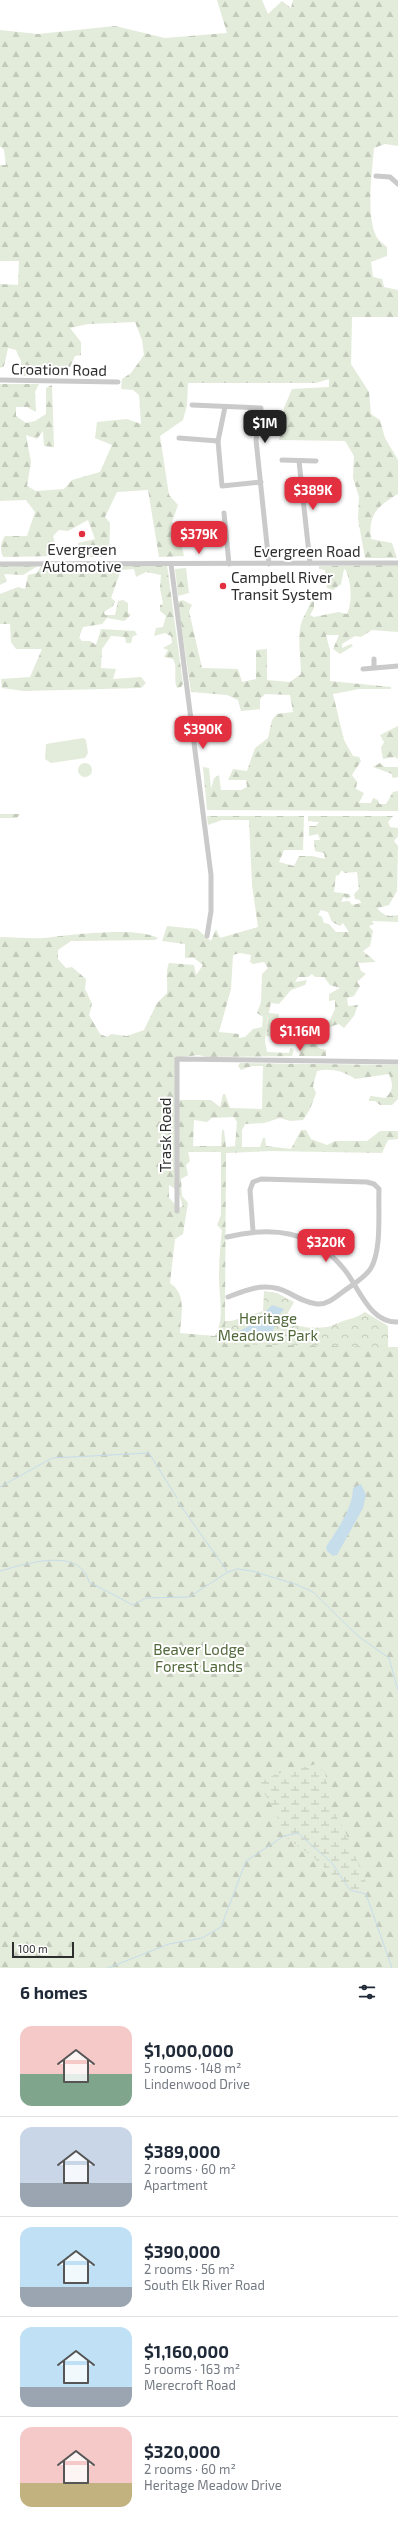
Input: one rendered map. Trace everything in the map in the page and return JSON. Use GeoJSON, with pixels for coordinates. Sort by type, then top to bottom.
{"type":"FeatureCollection","features":[{"type":"Feature","properties":{"kind":"street"},"geometry":{"type":"LineString","coordinates":[[376,176],[390,177],[398,184]]}},
{"type":"Feature","properties":{"kind":"street","name":"Croation Road"},"geometry":{"type":"LineString","coordinates":[[0,380],[118,382]]}},
{"type":"Feature","properties":{"kind":"street"},"geometry":{"type":"LineString","coordinates":[[192,405],[261,408],[256,440],[269,564]]}},
{"type":"Feature","properties":{"kind":"street"},"geometry":{"type":"LineString","coordinates":[[225,407],[218,441],[222,486],[261,482]]}},
{"type":"Feature","properties":{"kind":"street"},"geometry":{"type":"LineString","coordinates":[[179,438],[218,441]]}},
{"type":"Feature","properties":{"kind":"street"},"geometry":{"type":"LineString","coordinates":[[282,460],[316,461]]}},
{"type":"Feature","properties":{"kind":"street"},"geometry":{"type":"LineString","coordinates":[[299,460],[310,564]]}},
{"type":"Feature","properties":{"kind":"street"},"geometry":{"type":"LineString","coordinates":[[224,513],[229,564]]}},
{"type":"Feature","properties":{"kind":"street","name":"Evergreen Road"},"geometry":{"type":"LineString","coordinates":[[0,564],[398,563]]}},
{"type":"Feature","properties":{"kind":"street"},"geometry":{"type":"LineString","coordinates":[[171,564],[211,875],[211,911],[207,936]]}},
{"type":"Feature","properties":{"kind":"street"},"geometry":{"type":"LineString","coordinates":[[374,659],[374,667]]}},
{"type":"Feature","properties":{"kind":"street"},"geometry":{"type":"LineString","coordinates":[[363,669],[398,666]]}},
{"type":"Feature","properties":{"kind":"street","name":"Trask Road"},"geometry":{"type":"LineString","coordinates":[[176,1211],[176,1059],[398,1062]]}},
{"type":"Feature","properties":{"kind":"street"},"geometry":{"type":"LineString","coordinates":[[228,1297],[254,1287],[269,1286],[282,1288],[307,1302],[319,1305],[328,1303],[354,1284],[371,1268],[377,1255],[379,1189],[374,1184],[366,1182],[268,1180],[253,1182],[250,1190],[253,1231]]}},
{"type":"Feature","properties":{"kind":"street"},"geometry":{"type":"LineString","coordinates":[[227,1237],[253,1231],[274,1231],[292,1234],[312,1242],[329,1254],[354,1284],[367,1305],[378,1315],[398,1322]]}},
{"type":"Feature","properties":{"kind":"green space"},"geometry":{"type":"Polygon","coordinates":[[[217,0],[262,0],[268,14],[282,1],[291,8],[293,0],[398,0],[398,146],[385,144],[374,148],[370,205],[371,217],[376,236],[387,247],[387,256],[371,262],[373,277],[382,279],[384,287],[398,290],[398,317],[352,317],[351,364],[369,392],[371,414],[380,420],[385,438],[398,460],[398,494],[380,507],[376,512],[371,523],[370,530],[371,539],[392,543],[397,558],[365,558],[358,519],[359,497],[353,478],[354,456],[345,441],[279,440],[284,408],[292,389],[329,387],[329,379],[316,383],[188,383],[187,405],[183,420],[160,436],[169,495],[178,505],[172,522],[178,531],[184,556],[159,557],[148,490],[117,492],[105,517],[110,523],[109,557],[90,557],[79,550],[78,543],[95,539],[88,520],[68,531],[59,530],[53,536],[58,556],[3,557],[1,546],[5,536],[27,536],[35,512],[26,500],[0,501],[0,384],[39,384],[35,392],[36,412],[27,407],[16,407],[16,416],[26,423],[35,421],[46,414],[46,388],[52,385],[54,447],[44,446],[43,431],[37,439],[26,435],[31,462],[27,486],[36,491],[64,489],[72,480],[100,472],[112,445],[95,438],[97,422],[127,419],[141,424],[139,395],[133,390],[121,389],[122,379],[131,373],[144,355],[142,340],[135,322],[88,324],[70,328],[81,342],[81,355],[75,356],[66,376],[21,376],[21,361],[16,350],[8,348],[4,366],[0,368],[0,284],[18,285],[19,261],[0,261],[0,165],[6,165],[4,150],[0,146],[0,30],[38,34],[115,26],[165,38],[227,33],[217,0]]]}},
{"type":"Feature","properties":{"kind":"green space"},"geometry":{"type":"Polygon","coordinates":[[[167,565],[183,684],[181,687],[177,688],[175,681],[175,665],[173,659],[164,657],[168,650],[163,648],[172,643],[171,636],[165,633],[154,636],[156,628],[163,627],[166,616],[160,611],[160,605],[163,604],[160,588],[161,575],[146,572],[136,577],[134,569],[121,570],[111,598],[115,601],[113,606],[104,612],[105,615],[115,615],[118,601],[123,600],[128,603],[128,613],[131,615],[124,621],[107,618],[102,624],[83,627],[79,637],[82,641],[90,641],[96,645],[101,629],[135,631],[137,635],[133,636],[131,643],[126,643],[125,637],[111,636],[102,649],[101,668],[116,669],[113,679],[141,677],[146,683],[141,688],[24,691],[2,688],[1,679],[30,677],[42,649],[16,649],[11,642],[10,624],[0,624],[0,594],[18,587],[25,589],[28,575],[37,573],[41,566],[167,565]]]}},
{"type":"Feature","properties":{"kind":"green space"},"geometry":{"type":"Polygon","coordinates":[[[398,565],[398,632],[372,630],[361,637],[355,636],[342,644],[342,648],[351,644],[353,646],[340,654],[333,649],[339,635],[326,635],[330,650],[330,681],[391,687],[391,689],[359,689],[333,694],[344,740],[353,756],[359,757],[361,761],[352,775],[357,782],[356,789],[364,793],[359,803],[371,803],[373,798],[378,800],[379,804],[386,804],[393,792],[398,791],[398,811],[207,810],[203,767],[209,768],[211,789],[214,778],[219,775],[221,790],[241,790],[247,787],[246,780],[228,780],[233,769],[247,771],[255,748],[268,738],[272,720],[277,714],[293,712],[290,695],[265,694],[260,699],[260,709],[241,711],[238,700],[227,695],[191,692],[178,602],[183,600],[192,605],[189,611],[202,668],[238,669],[242,682],[256,679],[256,650],[267,649],[267,680],[290,682],[301,674],[299,635],[302,621],[311,600],[314,600],[314,608],[310,615],[314,617],[338,612],[347,614],[349,609],[351,592],[346,570],[344,569],[341,584],[333,590],[327,588],[325,570],[319,569],[319,566],[398,565]]]}},
{"type":"Feature","properties":{"kind":"green space"},"geometry":{"type":"Polygon","coordinates":[[[0,566],[38,566],[23,575],[4,574],[7,581],[0,585],[0,566]]]}},
{"type":"Feature","properties":{"kind":"green space"},"geometry":{"type":"Polygon","coordinates":[[[186,568],[189,593],[178,596],[175,569],[186,568]]]}},
{"type":"Feature","properties":{"kind":"green space"},"geometry":{"type":"Polygon","coordinates":[[[398,726],[398,759],[395,757],[383,759],[381,748],[384,742],[380,735],[398,726]]]}},
{"type":"Feature","properties":{"kind":"green space"},"geometry":{"type":"Polygon","coordinates":[[[83,738],[86,740],[88,753],[85,758],[51,763],[45,759],[46,744],[83,738]]]}},
{"type":"Feature","properties":{"kind":"green space"},"geometry":{"type":"Polygon","coordinates":[[[85,763],[90,765],[92,770],[90,775],[85,777],[80,775],[78,770],[80,765],[85,763]]]}},
{"type":"Feature","properties":{"kind":"green space"},"geometry":{"type":"Polygon","coordinates":[[[380,763],[385,767],[398,767],[398,777],[393,778],[392,774],[373,767],[380,763]]]}},
{"type":"Feature","properties":{"kind":"green space"},"geometry":{"type":"Polygon","coordinates":[[[0,814],[20,814],[17,818],[0,818],[0,814]]]}},
{"type":"Feature","properties":{"kind":"green space","name":"Beaver Lodge Forest Lands"},"geometry":{"type":"Polygon","coordinates":[[[207,816],[304,816],[303,850],[284,850],[279,862],[294,866],[299,856],[312,856],[325,859],[324,853],[315,851],[314,840],[320,840],[318,834],[309,836],[309,826],[316,826],[319,822],[308,821],[308,816],[393,816],[388,822],[390,827],[398,828],[398,836],[394,841],[398,846],[397,891],[389,905],[377,908],[386,915],[398,915],[398,922],[372,921],[374,924],[369,926],[373,931],[370,946],[363,951],[376,962],[358,963],[361,971],[366,974],[357,982],[360,986],[354,996],[347,998],[348,1006],[358,1005],[354,1016],[344,1028],[339,1024],[335,1025],[327,1029],[321,1035],[318,1048],[326,1050],[326,1056],[299,1056],[305,1038],[314,1029],[330,1020],[335,1009],[335,1000],[329,1001],[329,994],[340,988],[330,985],[324,977],[315,977],[312,974],[308,977],[298,977],[295,982],[307,980],[305,985],[291,990],[279,1004],[271,1003],[267,1020],[265,1041],[267,1052],[289,1053],[290,1048],[294,1049],[292,1056],[206,1057],[199,1055],[175,1058],[175,1189],[169,1185],[169,1198],[179,1208],[183,1206],[179,1194],[179,1100],[211,1100],[220,1107],[223,1094],[225,1094],[230,1108],[262,1109],[263,1066],[252,1066],[241,1070],[238,1066],[240,1063],[398,1065],[398,1099],[392,1105],[380,1105],[375,1101],[369,1101],[371,1096],[385,1098],[390,1093],[392,1084],[389,1074],[355,1079],[342,1072],[322,1070],[317,1071],[313,1086],[316,1093],[310,1109],[303,1120],[290,1121],[280,1118],[264,1123],[245,1124],[242,1130],[242,1147],[260,1147],[263,1138],[265,1138],[266,1146],[291,1149],[301,1130],[306,1130],[311,1139],[327,1145],[335,1141],[367,1141],[380,1131],[398,1131],[398,1139],[388,1140],[382,1153],[271,1151],[226,1153],[225,1321],[282,1323],[318,1332],[343,1321],[364,1315],[387,1337],[388,1347],[398,1347],[398,1968],[0,1968],[0,937],[44,938],[102,932],[119,932],[148,934],[158,938],[155,940],[71,941],[58,950],[58,959],[66,968],[72,967],[86,979],[85,989],[92,1004],[89,1015],[100,1034],[107,1037],[111,1034],[127,1036],[144,1030],[157,1003],[167,993],[167,974],[169,963],[194,965],[196,975],[203,965],[194,958],[185,958],[185,944],[162,941],[167,926],[197,929],[211,941],[216,929],[220,938],[258,927],[252,885],[249,820],[222,820],[208,825],[207,816]],[[342,870],[338,876],[336,875],[334,892],[349,894],[351,897],[346,899],[344,896],[341,902],[349,901],[352,905],[361,903],[360,900],[355,899],[354,894],[359,889],[357,872],[344,873],[342,870]],[[321,910],[318,915],[322,917],[324,923],[329,924],[336,932],[349,932],[343,923],[340,926],[332,922],[328,912],[321,910]],[[240,953],[233,955],[231,989],[219,1032],[239,1034],[239,1038],[245,1037],[253,1029],[262,1027],[263,1017],[257,1013],[261,1002],[262,974],[268,968],[264,962],[253,964],[250,962],[251,955],[240,953]],[[234,1117],[212,1118],[207,1122],[194,1120],[193,1146],[221,1146],[222,1130],[224,1130],[226,1147],[235,1146],[237,1122],[234,1117]],[[188,1152],[190,1161],[186,1165],[188,1175],[181,1179],[182,1196],[188,1203],[183,1234],[175,1239],[170,1283],[179,1293],[181,1299],[182,1312],[180,1333],[215,1336],[221,1315],[219,1272],[222,1230],[217,1225],[221,1215],[221,1152],[188,1152]]]}},
{"type":"Feature","properties":{"kind":"green space"},"geometry":{"type":"Polygon","coordinates":[[[268,1013],[279,1014],[278,1037],[266,1036],[268,1013]]]}},
{"type":"Feature","properties":{"kind":"green space"},"geometry":{"type":"Polygon","coordinates":[[[270,1018],[277,1018],[276,1033],[269,1032],[270,1018]]]}},
{"type":"Feature","properties":{"kind":"green space","name":"Heritage Meadows Park"},"geometry":{"type":"Polygon","coordinates":[[[264,1291],[277,1293],[294,1302],[284,1320],[304,1327],[314,1328],[335,1325],[355,1318],[365,1312],[388,1326],[388,1347],[225,1344],[225,1323],[263,1311],[264,1291]]]}},
{"type":"Feature","properties":{"kind":"green space"},"geometry":{"type":"Polygon","coordinates":[[[316,1764],[325,1772],[331,1806],[345,1831],[367,1885],[358,1899],[312,1856],[284,1836],[275,1810],[265,1795],[261,1782],[276,1774],[316,1764]]]}},
{"type":"Feature","properties":{"kind":"water"},"geometry":{"type":"Polygon","coordinates":[[[272,1305],[284,1309],[276,1319],[273,1331],[254,1337],[235,1336],[234,1334],[264,1318],[266,1311],[272,1305]]]}},
{"type":"Feature","properties":{"kind":"water"},"geometry":{"type":"Polygon","coordinates":[[[361,1484],[366,1495],[363,1508],[337,1555],[333,1556],[327,1551],[326,1547],[347,1511],[353,1488],[361,1484]]]}},
{"type":"Feature","properties":{"kind":"waterway"},"geometry":{"type":"LineString","coordinates":[[0,1487],[52,1458],[149,1453],[177,1498]]}},
{"type":"Feature","properties":{"kind":"waterway"},"geometry":{"type":"LineString","coordinates":[[178,1502],[227,1571]]}},
{"type":"Feature","properties":{"kind":"waterway"},"geometry":{"type":"LineString","coordinates":[[0,1571],[50,1560],[75,1564],[84,1571],[89,1582],[133,1605],[146,1598],[189,1597],[228,1572],[238,1569],[252,1571],[295,1584],[313,1592],[358,1636],[389,1658],[398,1690]]}},
{"type":"Feature","properties":{"kind":"waterway"},"geometry":{"type":"LineString","coordinates":[[108,1968],[169,1944],[202,1938],[221,1927],[246,1861],[284,1836],[298,1833],[332,1863],[350,1890],[366,1894],[392,1968]]}},
{"type":"Feature","properties":{"kind":"place","name":"Evergreen Automotive"},"geometry":{"type":"Point","coordinates":[82,534]}},
{"type":"Feature","properties":{"kind":"place","name":"Campbell River Transit System"},"geometry":{"type":"Point","coordinates":[223,586]}}]}
